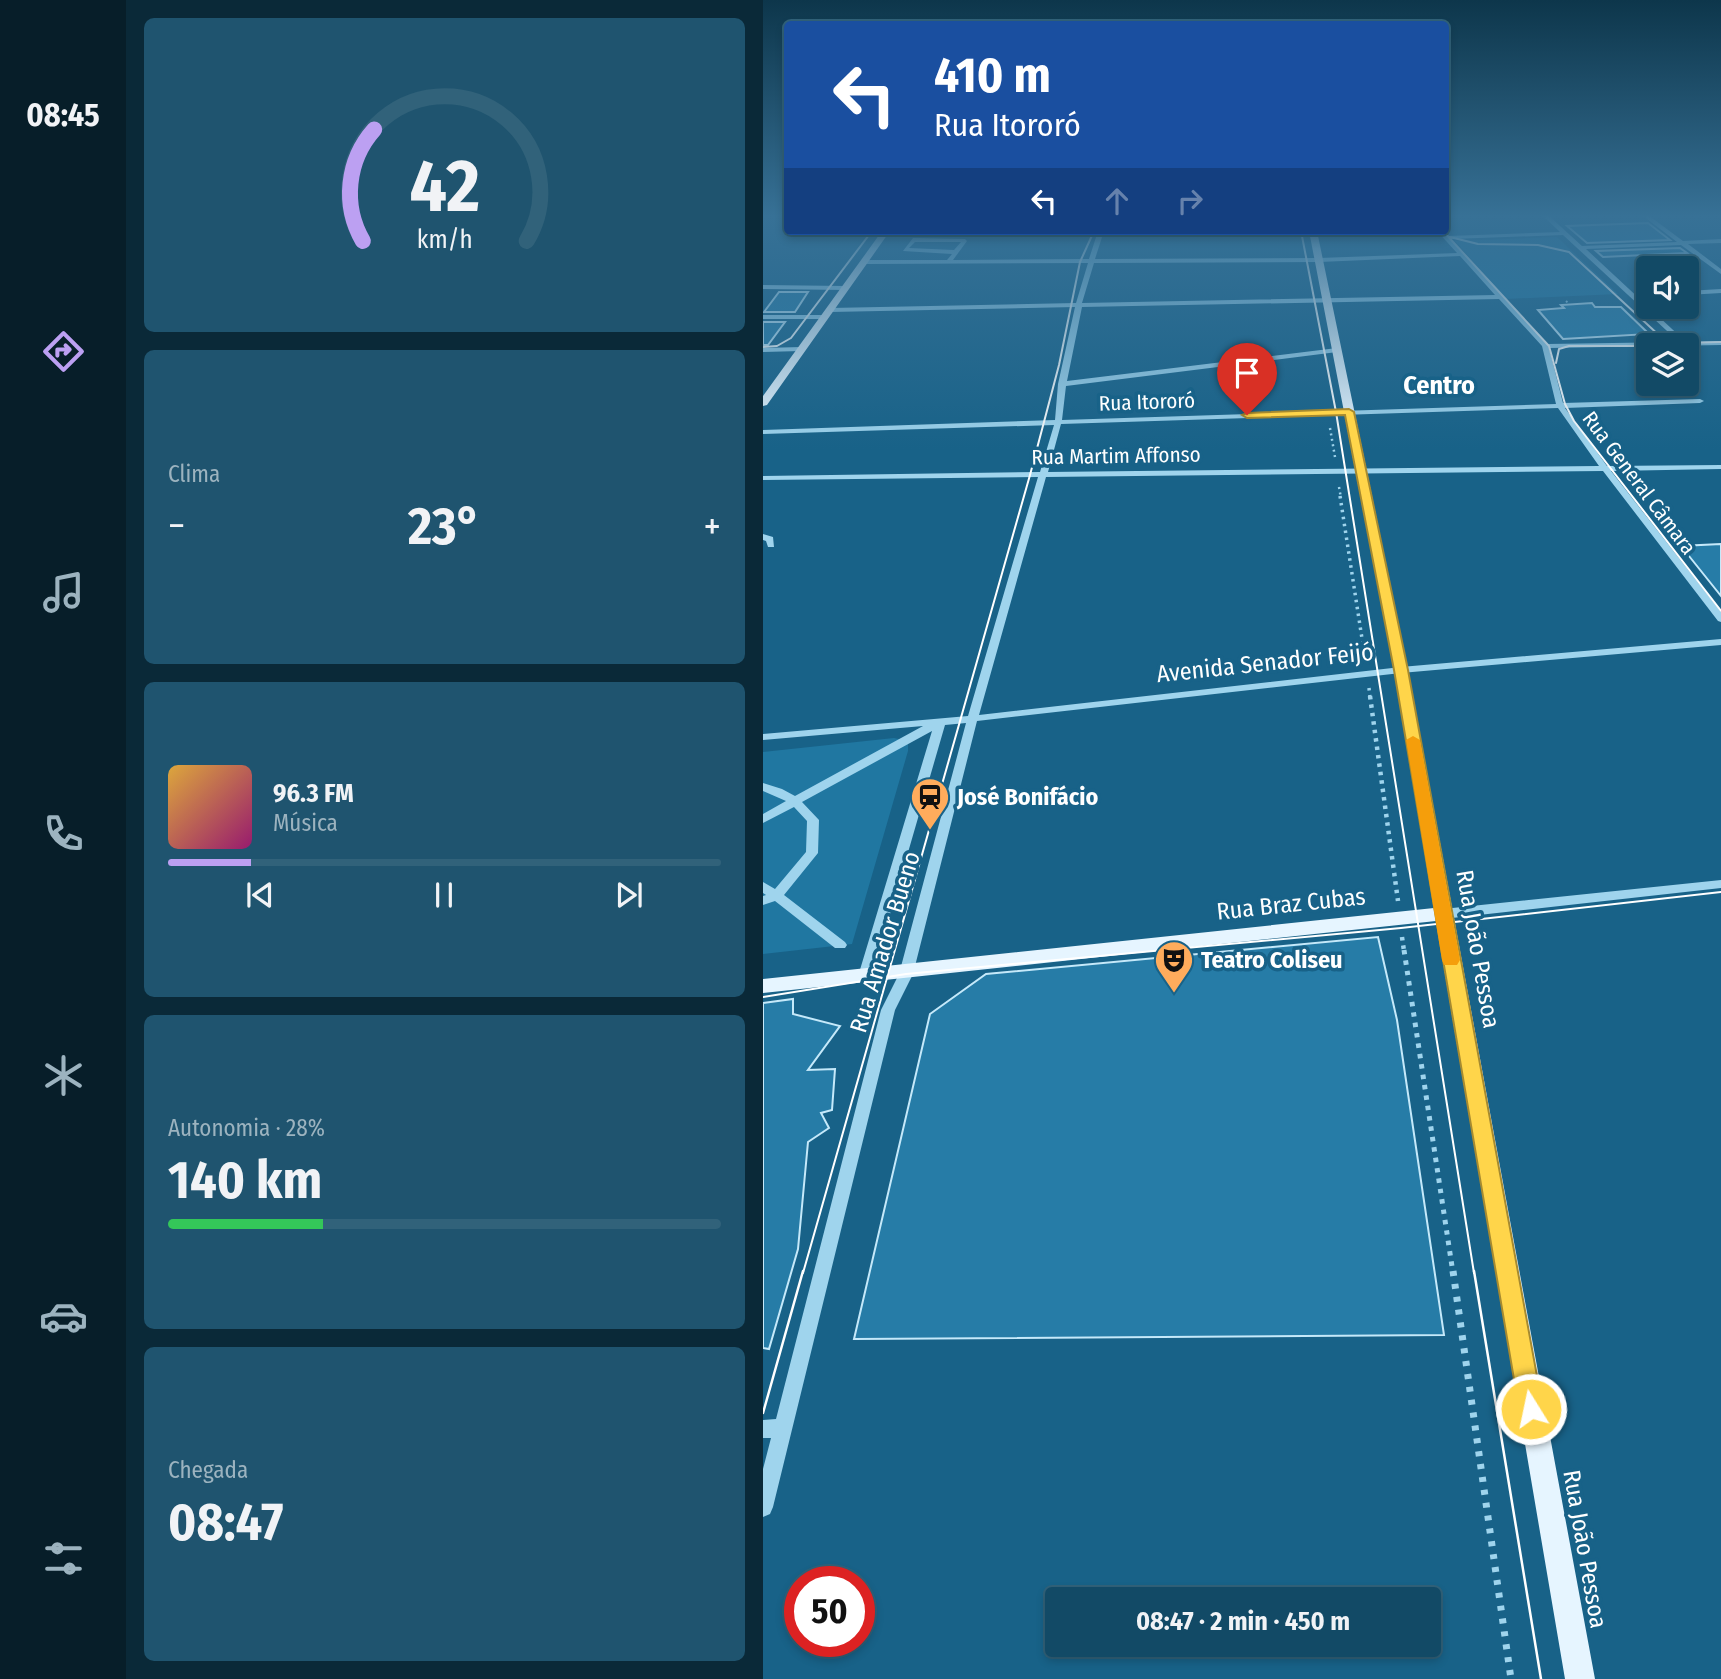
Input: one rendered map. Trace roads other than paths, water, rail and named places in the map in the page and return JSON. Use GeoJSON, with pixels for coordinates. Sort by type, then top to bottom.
{"type":"FeatureCollection","features":[{"type":"Feature","properties":{"kind":"main road"},"geometry":{"type":"LineString","coordinates":[[763,403],[842,293]]}},
{"type":"Feature","properties":{"kind":"main road","name":"Rua João Pessoa"},"geometry":{"type":"LineString","coordinates":[[1326,293],[1401,670],[1580,1679]]}},
{"type":"Feature","properties":{"kind":"main road","name":"Rua Braz Cubas"},"geometry":{"type":"LineString","coordinates":[[763,986],[866,973],[1443,915]]}},
{"type":"Feature","properties":{"kind":"street","name":"Rua Amador Bueno"},"geometry":{"type":"LineString","coordinates":[[763,1507],[773,1428],[888,1010],[906,969],[973,719],[1044,475],[1058,423],[1062,384],[1083,293]]}},
{"type":"Feature","properties":{"kind":"street","name":"Rua General Câmara"},"geometry":{"type":"LineString","coordinates":[[1497,293],[1545,346],[1560,405],[1721,619]]}},
{"type":"Feature","properties":{"kind":"street"},"geometry":{"type":"LineString","coordinates":[[1630,293],[1673,333]]}},
{"type":"Feature","properties":{"kind":"street"},"geometry":{"type":"LineString","coordinates":[[763,317],[1080,306],[1500,297]]}},
{"type":"Feature","properties":{"kind":"street"},"geometry":{"type":"LineString","coordinates":[[1699,344],[1721,343]]}},
{"type":"Feature","properties":{"kind":"street"},"geometry":{"type":"LineString","coordinates":[[1545,346],[1636,345]]}},
{"type":"Feature","properties":{"kind":"street"},"geometry":{"type":"LineString","coordinates":[[763,350],[801,349]]}},
{"type":"Feature","properties":{"kind":"street"},"geometry":{"type":"LineString","coordinates":[[1062,384],[1337,350]]}},
{"type":"Feature","properties":{"kind":"street","name":"Rua Itororó"},"geometry":{"type":"LineString","coordinates":[[763,432],[1700,401]]}},
{"type":"Feature","properties":{"kind":"street","name":"Rua Martim Affonso"},"geometry":{"type":"LineString","coordinates":[[763,478],[1721,467]]}},
{"type":"Feature","properties":{"kind":"street"},"geometry":{"type":"LineString","coordinates":[[763,537],[770,539],[771,545]]}},
{"type":"Feature","properties":{"kind":"street","name":"Avenida Senador Feijó"},"geometry":{"type":"LineString","coordinates":[[763,737],[973,719],[1367,673],[1721,642]]}},
{"type":"Feature","properties":{"kind":"street"},"geometry":{"type":"LineString","coordinates":[[763,818],[940,722]]}},
{"type":"Feature","properties":{"kind":"street"},"geometry":{"type":"LineString","coordinates":[[866,973],[940,722]]}},
{"type":"Feature","properties":{"kind":"street"},"geometry":{"type":"LineString","coordinates":[[763,787],[780,790],[813,820],[812,853],[769,899]]}},
{"type":"Feature","properties":{"kind":"street","name":"Rua Braz Cubas"},"geometry":{"type":"LineString","coordinates":[[1443,915],[1721,884]]}},
{"type":"Feature","properties":{"kind":"street"},"geometry":{"type":"LineString","coordinates":[[763,886],[769,899],[840,945]]}},
{"type":"Feature","properties":{"kind":"tram line"},"geometry":{"type":"LineString","coordinates":[[763,347],[777,346],[791,338],[825,293]]}},
{"type":"Feature","properties":{"kind":"tram line"},"geometry":{"type":"LineString","coordinates":[[887,977],[1030,475],[1059,365],[1074,293]]}},
{"type":"Feature","properties":{"kind":"tram line"},"geometry":{"type":"LineString","coordinates":[[1313,293],[1336,412],[1418,926]]}},
{"type":"Feature","properties":{"kind":"tram line"},"geometry":{"type":"LineString","coordinates":[[1500,293],[1549,346],[1565,404],[1574,421],[1721,611]]}},
{"type":"Feature","properties":{"kind":"tram line"},"geometry":{"type":"LineString","coordinates":[[1614,293],[1662,338],[1683,343],[1721,342]]}},
{"type":"Feature","properties":{"kind":"tram line"},"geometry":{"type":"LineString","coordinates":[[1556,363],[1559,349],[1569,346],[1636,346]]}},
{"type":"Feature","properties":{"kind":"tram line"},"geometry":{"type":"LineString","coordinates":[[1418,926],[1721,892]]}},
{"type":"Feature","properties":{"kind":"tram line"},"geometry":{"type":"LineString","coordinates":[[887,977],[1418,926]]}},
{"type":"Feature","properties":{"kind":"tram line"},"geometry":{"type":"LineString","coordinates":[[1418,926],[1474,1273]]}},
{"type":"Feature","properties":{"kind":"tram line"},"geometry":{"type":"LineString","coordinates":[[763,997],[887,977]]}},
{"type":"Feature","properties":{"kind":"tram line"},"geometry":{"type":"LineString","coordinates":[[803,1273],[887,977]]}},
{"type":"Feature","properties":{"kind":"tram line"},"geometry":{"type":"LineString","coordinates":[[763,1413],[803,1271]]}},
{"type":"Feature","properties":{"kind":"tram line"},"geometry":{"type":"LineString","coordinates":[[1474,1271],[1541,1679]]}},
{"type":"Feature","properties":{"kind":"place","name":"José Bonifácio"},"geometry":{"type":"Point","coordinates":[930,831]}},
{"type":"Feature","properties":{"kind":"place","name":"Teatro Coliseu"},"geometry":{"type":"Point","coordinates":[1174,994]}},
{"type":"Feature","properties":{"kind":"district","name":"Centro"},"geometry":{"type":"Point","coordinates":[1439,385]}}]}
